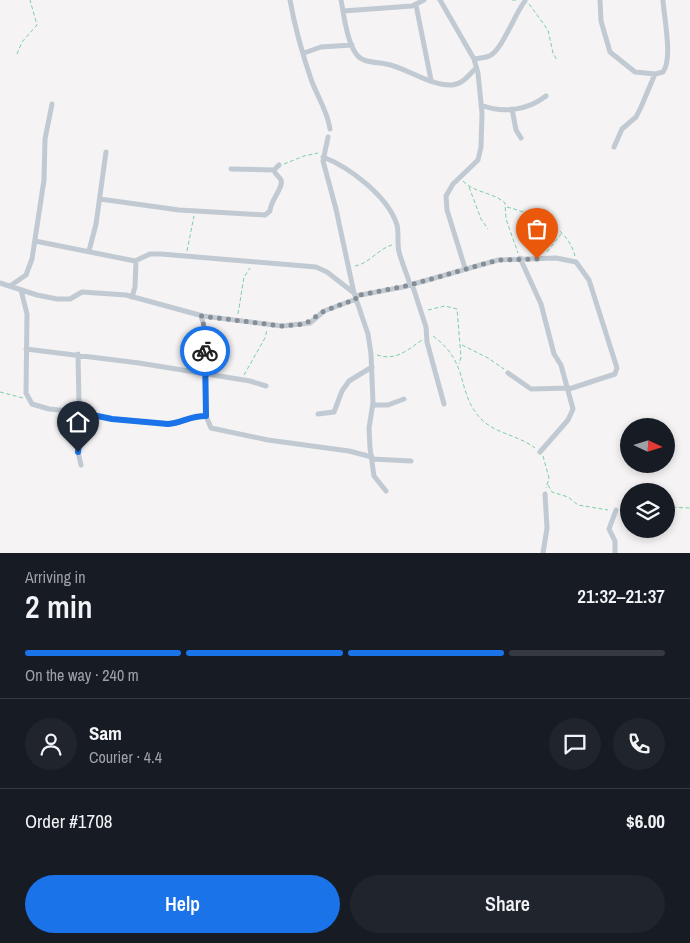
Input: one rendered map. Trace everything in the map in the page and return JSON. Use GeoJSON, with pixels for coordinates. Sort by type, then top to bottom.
{"type":"FeatureCollection","features":[{"type":"Feature","properties":{"kind":"street"},"geometry":{"type":"LineString","coordinates":[[290,0],[296,30],[317,94],[329,120],[330,129]]}},
{"type":"Feature","properties":{"kind":"street"},"geometry":{"type":"LineString","coordinates":[[341,0],[352,45],[356,55],[361,59],[391,65],[405,73],[443,84],[458,84],[476,68]]}},
{"type":"Feature","properties":{"kind":"street"},"geometry":{"type":"LineString","coordinates":[[344,11],[416,5],[424,0]]}},
{"type":"Feature","properties":{"kind":"street"},"geometry":{"type":"LineString","coordinates":[[440,0],[474,59],[481,104],[480,156],[475,164],[448,191],[446,202],[465,268]]}},
{"type":"Feature","properties":{"kind":"street"},"geometry":{"type":"LineString","coordinates":[[600,0],[601,21],[610,52],[635,72],[655,74],[663,72],[669,59],[663,0]]}},
{"type":"Feature","properties":{"kind":"street"},"geometry":{"type":"LineString","coordinates":[[474,59],[493,54],[525,1]]}},
{"type":"Feature","properties":{"kind":"street"},"geometry":{"type":"LineString","coordinates":[[416,5],[432,80]]}},
{"type":"Feature","properties":{"kind":"street"},"geometry":{"type":"LineString","coordinates":[[304,53],[321,47],[352,45]]}},
{"type":"Feature","properties":{"kind":"street"},"geometry":{"type":"LineString","coordinates":[[614,147],[622,129],[639,112],[655,74]]}},
{"type":"Feature","properties":{"kind":"street"},"geometry":{"type":"LineString","coordinates":[[481,104],[494,109],[512,109],[535,104],[546,96]]}},
{"type":"Feature","properties":{"kind":"street"},"geometry":{"type":"LineString","coordinates":[[10,286],[26,275],[32,259],[44,180],[44,139],[52,104]]}},
{"type":"Feature","properties":{"kind":"street"},"geometry":{"type":"LineString","coordinates":[[512,109],[516,130],[521,138]]}},
{"type":"Feature","properties":{"kind":"street"},"geometry":{"type":"LineString","coordinates":[[328,137],[323,155],[348,267],[365,325],[371,354],[373,405],[370,428],[374,476],[386,491]]}},
{"type":"Feature","properties":{"kind":"street"},"geometry":{"type":"LineString","coordinates":[[89,252],[100,199],[106,152]]}},
{"type":"Feature","properties":{"kind":"street"},"geometry":{"type":"LineString","coordinates":[[323,155],[340,164],[346,171],[374,189],[394,218],[398,230],[398,244],[422,312],[444,404]]}},
{"type":"Feature","properties":{"kind":"street"},"geometry":{"type":"LineString","coordinates":[[231,169],[274,170],[279,166]]}},
{"type":"Feature","properties":{"kind":"street"},"geometry":{"type":"LineString","coordinates":[[100,199],[194,211],[268,214],[271,201],[282,186],[282,182],[274,170]]}},
{"type":"Feature","properties":{"kind":"street"},"geometry":{"type":"LineString","coordinates":[[35,241],[136,260],[150,254],[321,269],[355,296]]}},
{"type":"Feature","properties":{"kind":"street"},"geometry":{"type":"LineString","coordinates":[[520,258],[541,304],[554,354],[561,364],[573,409],[540,452]]}},
{"type":"Feature","properties":{"kind":"street"},"geometry":{"type":"LineString","coordinates":[[0,283],[37,295],[66,300],[82,292],[132,296],[201,316],[268,324],[305,324],[324,311],[355,296],[411,285],[498,260],[520,258],[563,259],[576,262],[589,280],[617,368],[615,374],[569,389],[531,389],[508,373]]}},
{"type":"Feature","properties":{"kind":"street"},"geometry":{"type":"LineString","coordinates":[[132,296],[135,288],[136,260]]}},
{"type":"Feature","properties":{"kind":"street"},"geometry":{"type":"LineString","coordinates":[[21,290],[26,305],[25,382],[28,398],[36,406],[112,419],[168,424],[178,424],[189,417],[206,416]]}},
{"type":"Feature","properties":{"kind":"street"},"geometry":{"type":"LineString","coordinates":[[201,316],[204,326],[206,416],[208,424],[215,429],[277,442],[359,452],[372,458],[411,461]]}},
{"type":"Feature","properties":{"kind":"street"},"geometry":{"type":"LineString","coordinates":[[26,349],[78,354],[206,374],[266,386]]}},
{"type":"Feature","properties":{"kind":"street"},"geometry":{"type":"LineString","coordinates":[[78,354],[79,403],[83,413],[78,452],[81,464]]}},
{"type":"Feature","properties":{"kind":"street"},"geometry":{"type":"LineString","coordinates":[[318,414],[334,412],[342,391],[349,381],[372,367]]}},
{"type":"Feature","properties":{"kind":"street"},"geometry":{"type":"LineString","coordinates":[[373,405],[388,405],[404,400]]}},
{"type":"Feature","properties":{"kind":"street"},"geometry":{"type":"LineString","coordinates":[[543,553],[547,528],[545,494]]}},
{"type":"Feature","properties":{"kind":"street"},"geometry":{"type":"LineString","coordinates":[[615,553],[615,541],[609,529],[616,510]]}},
{"type":"Feature","properties":{"kind":"path"},"geometry":{"type":"LineString","coordinates":[[17,54],[22,42],[37,25],[30,0]]}},
{"type":"Feature","properties":{"kind":"path"},"geometry":{"type":"LineString","coordinates":[[512,0],[518,0]]}},
{"type":"Feature","properties":{"kind":"path"},"geometry":{"type":"LineString","coordinates":[[525,1],[548,30],[553,53],[557,60]]}},
{"type":"Feature","properties":{"kind":"path"},"geometry":{"type":"LineString","coordinates":[[279,166],[304,156],[323,155]]}},
{"type":"Feature","properties":{"kind":"path"},"geometry":{"type":"LineString","coordinates":[[461,179],[469,187],[503,201],[506,207],[506,219],[520,258]]}},
{"type":"Feature","properties":{"kind":"path"},"geometry":{"type":"LineString","coordinates":[[469,187],[481,218],[488,228]]}},
{"type":"Feature","properties":{"kind":"path"},"geometry":{"type":"LineString","coordinates":[[506,207],[556,226],[572,245],[576,262]]}},
{"type":"Feature","properties":{"kind":"path"},"geometry":{"type":"LineString","coordinates":[[186,257],[194,211]]}},
{"type":"Feature","properties":{"kind":"path"},"geometry":{"type":"LineString","coordinates":[[542,259],[562,233]]}},
{"type":"Feature","properties":{"kind":"path"},"geometry":{"type":"LineString","coordinates":[[348,267],[365,263],[381,249],[398,244]]}},
{"type":"Feature","properties":{"kind":"path"},"geometry":{"type":"LineString","coordinates":[[237,320],[244,277],[253,263]]}},
{"type":"Feature","properties":{"kind":"path"},"geometry":{"type":"LineString","coordinates":[[422,312],[445,306],[457,309],[461,345],[459,365]]}},
{"type":"Feature","properties":{"kind":"path"},"geometry":{"type":"LineString","coordinates":[[240,380],[265,338],[268,324]]}},
{"type":"Feature","properties":{"kind":"path"},"geometry":{"type":"LineString","coordinates":[[371,354],[392,358],[407,351],[427,334],[454,355],[459,365],[468,399],[481,419],[491,428],[523,439],[540,452],[547,464],[549,478],[545,494]]}},
{"type":"Feature","properties":{"kind":"path"},"geometry":{"type":"LineString","coordinates":[[461,345],[493,361],[508,373]]}},
{"type":"Feature","properties":{"kind":"path"},"geometry":{"type":"LineString","coordinates":[[0,392],[28,398]]}},
{"type":"Feature","properties":{"kind":"path"},"geometry":{"type":"LineString","coordinates":[[547,484],[552,492],[572,499],[578,505],[620,509]]}},
{"type":"Feature","properties":{"kind":"path"},"geometry":{"type":"LineString","coordinates":[[675,507],[690,508]]}},
{"type":"Feature","properties":{"kind":"way so far"},"geometry":{"type":"LineString","coordinates":[[205,351],[204,326],[201,316],[282,326],[305,324],[310,323],[332,307],[346,304],[356,299],[355,296],[410,285],[464,268],[498,260],[515,258],[537,259]]}},
{"type":"Feature","properties":{"kind":"route"},"geometry":{"type":"LineString","coordinates":[[78,452],[83,413],[112,419],[168,424],[178,424],[184,419],[193,416],[206,416],[205,351]]}}]}
